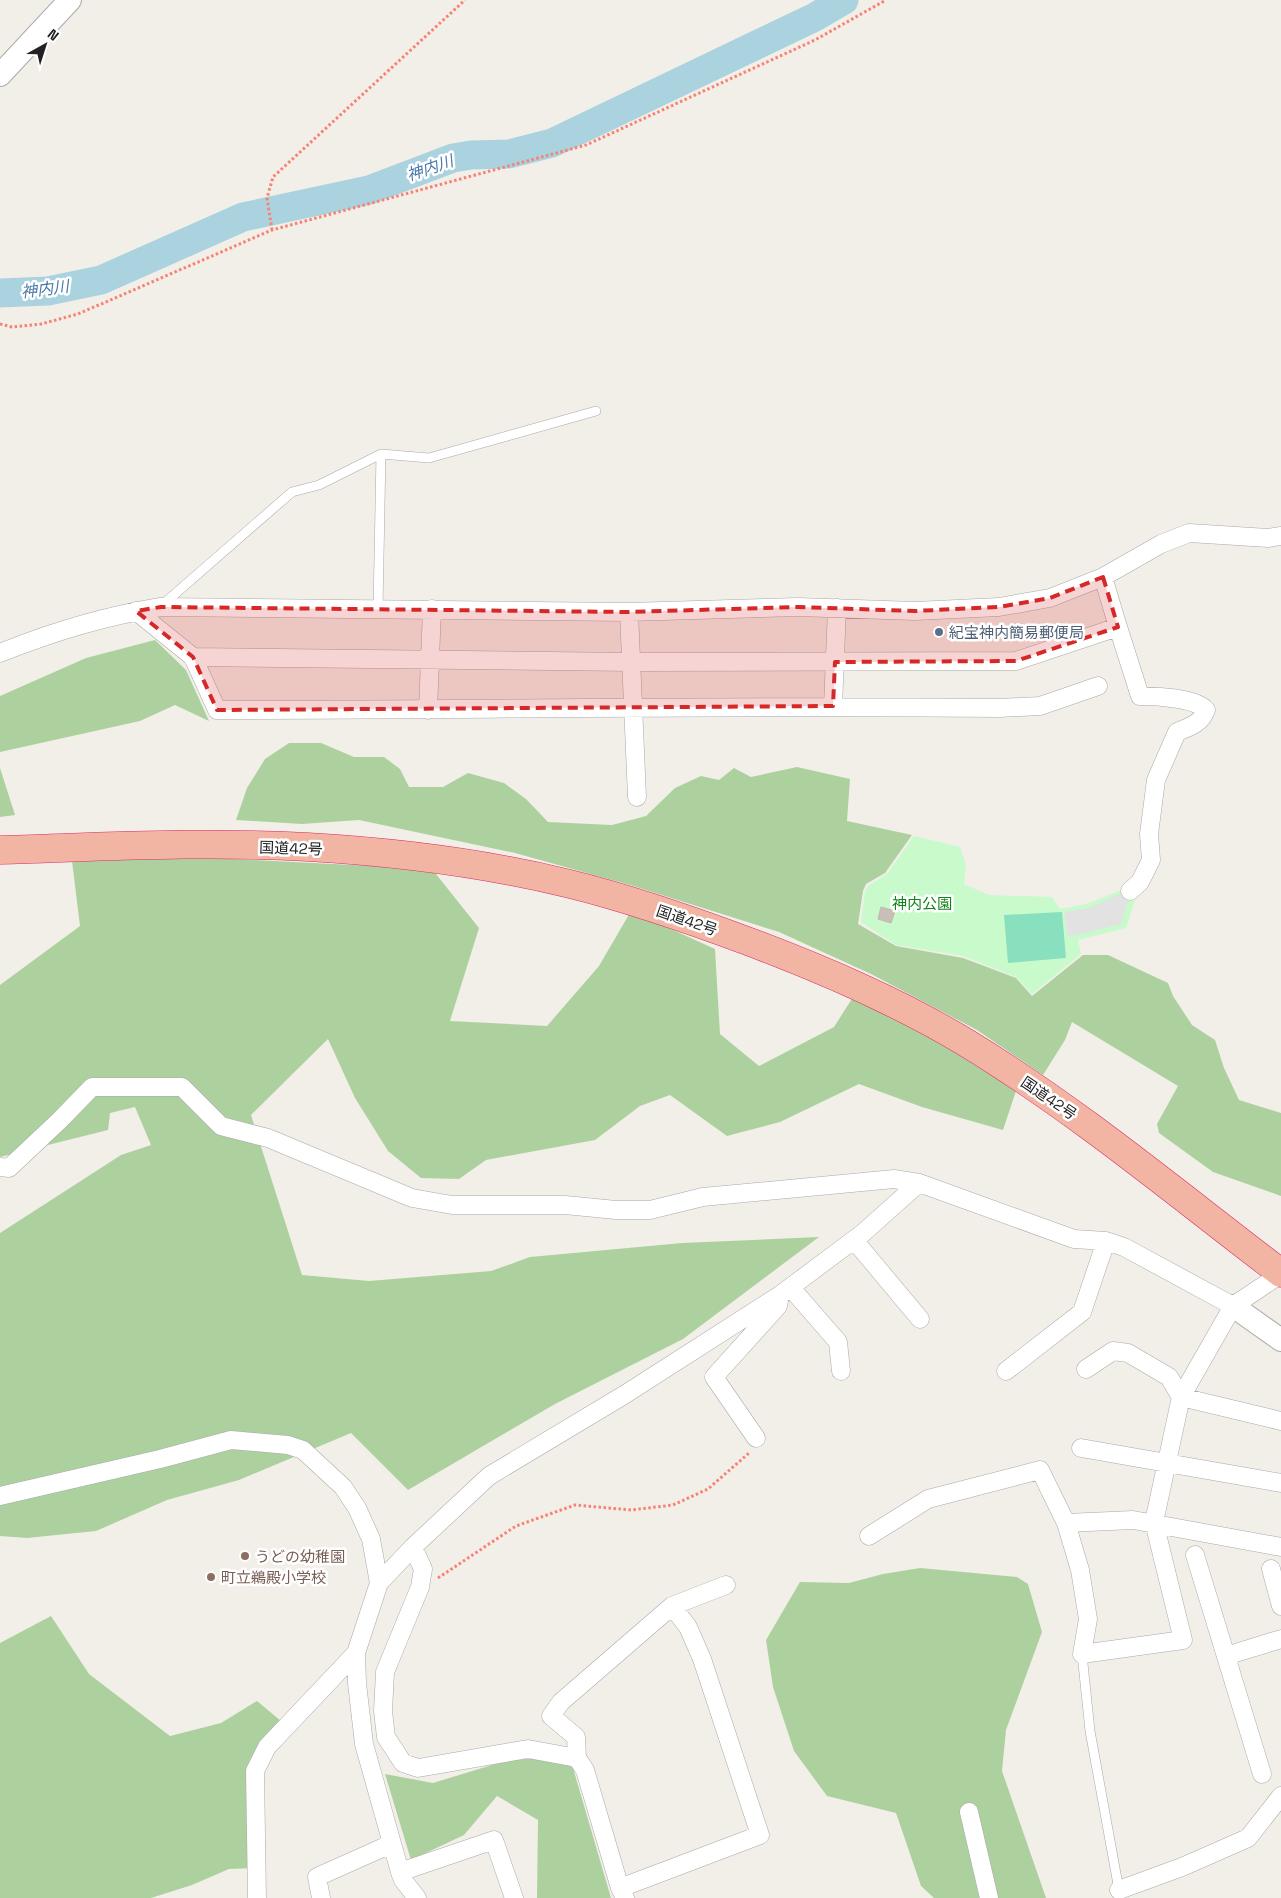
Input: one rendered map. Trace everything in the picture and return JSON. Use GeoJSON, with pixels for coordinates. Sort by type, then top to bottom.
{"type":"FeatureCollection","features":[{"type":"Feature","properties":{"kind":"highway","name":"国道42号"},"geometry":{"type":"LineString","coordinates":[[0,850],[170,846],[307,847],[450,861],[570,884],[680,916],[791,958],[879,996],[965,1042],[1092,1126],[1281,1274]]}},
{"type":"Feature","properties":{"kind":"street"},"geometry":{"type":"LineString","coordinates":[[0,76],[70,0]]}},
{"type":"Feature","properties":{"kind":"street"},"geometry":{"type":"LineString","coordinates":[[0,653],[106,617],[161,607],[629,612],[798,607],[915,611],[999,608],[1050,598],[1103,578],[1161,544],[1189,533],[1268,538],[1281,536]]}},
{"type":"Feature","properties":{"kind":"street"},"geometry":{"type":"LineString","coordinates":[[1103,578],[1140,696],[1176,699],[1202,706],[1206,710],[1203,717],[1194,725],[1177,732],[1156,780],[1149,834],[1152,860],[1140,882],[1130,891]]}},
{"type":"Feature","properties":{"kind":"street"},"geometry":{"type":"LineString","coordinates":[[833,706],[837,608]]}},
{"type":"Feature","properties":{"kind":"street"},"geometry":{"type":"LineString","coordinates":[[428,710],[432,609]]}},
{"type":"Feature","properties":{"kind":"street"},"geometry":{"type":"LineString","coordinates":[[136,611],[193,657],[217,710],[833,706],[1000,708],[1040,706],[1098,686]]}},
{"type":"Feature","properties":{"kind":"street"},"geometry":{"type":"LineString","coordinates":[[629,612],[636,797]]}},
{"type":"Feature","properties":{"kind":"street"},"geometry":{"type":"LineString","coordinates":[[193,657],[631,662],[1016,661],[1118,628]]}},
{"type":"Feature","properties":{"kind":"street"},"geometry":{"type":"LineString","coordinates":[[0,1167],[9,1168],[92,1088],[182,1087],[221,1126],[268,1138],[412,1198],[452,1206],[565,1205],[616,1210],[650,1210],[703,1197],[894,1179],[919,1183],[1074,1239],[1106,1241],[1124,1246],[1232,1306],[1281,1340]]}},
{"type":"Feature","properties":{"kind":"street"},"geometry":{"type":"LineString","coordinates":[[514,1898],[494,1840],[406,1889],[391,1844],[364,1744],[357,1683],[356,1653],[379,1583],[413,1547],[489,1476],[616,1400],[785,1292],[854,1240],[919,1183]]}},
{"type":"Feature","properties":{"kind":"street"},"geometry":{"type":"LineString","coordinates":[[854,1240],[920,1319]]}},
{"type":"Feature","properties":{"kind":"street"},"geometry":{"type":"LineString","coordinates":[[1006,1371],[1082,1312],[1106,1241]]}},
{"type":"Feature","properties":{"kind":"street"},"geometry":{"type":"LineString","coordinates":[[869,1536],[928,1499],[1040,1470],[1066,1523],[1080,1570],[1088,1619],[1082,1654],[1183,1640],[1154,1522],[1181,1397],[1232,1306],[1281,1274]]}},
{"type":"Feature","properties":{"kind":"street"},"geometry":{"type":"LineString","coordinates":[[785,1292],[838,1342],[842,1371]]}},
{"type":"Feature","properties":{"kind":"street"},"geometry":{"type":"LineString","coordinates":[[753,1445],[714,1377],[778,1306],[785,1292]]}},
{"type":"Feature","properties":{"kind":"street"},"geometry":{"type":"LineString","coordinates":[[1086,1370],[1113,1351],[1128,1353],[1169,1377],[1181,1397],[1281,1421]]}},
{"type":"Feature","properties":{"kind":"street"},"geometry":{"type":"LineString","coordinates":[[0,1496],[160,1459],[231,1440],[288,1444],[303,1450],[343,1487],[357,1508],[371,1539],[379,1583]]}},
{"type":"Feature","properties":{"kind":"street"},"geometry":{"type":"LineString","coordinates":[[1081,1448],[1281,1484]]}},
{"type":"Feature","properties":{"kind":"street"},"geometry":{"type":"LineString","coordinates":[[1066,1523],[1133,1520],[1154,1522],[1281,1547]]}},
{"type":"Feature","properties":{"kind":"street"},"geometry":{"type":"LineString","coordinates":[[413,1547],[423,1569],[419,1591],[385,1672],[383,1711],[386,1737],[402,1763],[418,1768],[528,1749],[577,1758]]}},
{"type":"Feature","properties":{"kind":"street"},"geometry":{"type":"LineString","coordinates":[[1195,1555],[1262,1774]]}},
{"type":"Feature","properties":{"kind":"street"},"geometry":{"type":"LineString","coordinates":[[1271,1569],[1281,1606]]}},
{"type":"Feature","properties":{"kind":"street"},"geometry":{"type":"LineString","coordinates":[[672,1606],[688,1627],[702,1659],[760,1835],[623,1893],[584,1770],[577,1758],[576,1737],[551,1716],[561,1702],[672,1606],[726,1585]]}},
{"type":"Feature","properties":{"kind":"street"},"geometry":{"type":"LineString","coordinates":[[1226,1656],[1281,1639]]}},
{"type":"Feature","properties":{"kind":"street"},"geometry":{"type":"LineString","coordinates":[[257,1898],[255,1771],[267,1747],[356,1653]]}},
{"type":"Feature","properties":{"kind":"street"},"geometry":{"type":"LineString","coordinates":[[1118,1890],[1182,1867],[1248,1838],[1281,1796]]}},
{"type":"Feature","properties":{"kind":"street"},"geometry":{"type":"LineString","coordinates":[[968,1812],[989,1898]]}},
{"type":"Feature","properties":{"kind":"street"},"geometry":{"type":"LineString","coordinates":[[321,1898],[317,1877],[391,1844]]}},
{"type":"Feature","properties":{"kind":"lane"},"geometry":{"type":"LineString","coordinates":[[161,607],[292,492],[319,486],[381,454],[429,458],[596,412]]}},
{"type":"Feature","properties":{"kind":"lane"},"geometry":{"type":"LineString","coordinates":[[378,609],[381,454]]}},
{"type":"Feature","properties":{"kind":"lane"},"geometry":{"type":"LineString","coordinates":[[1082,1654],[1090,1731],[1118,1890]]}},
{"type":"Feature","properties":{"kind":"path"},"geometry":{"type":"LineString","coordinates":[[272,229],[267,198],[272,177],[466,0]]}},
{"type":"Feature","properties":{"kind":"path"},"geometry":{"type":"LineString","coordinates":[[0,324],[12,327],[41,324],[78,314],[272,229],[586,145],[815,40],[886,0]]}},
{"type":"Feature","properties":{"kind":"path"},"geometry":{"type":"LineString","coordinates":[[419,1591],[516,1526],[575,1505],[631,1510],[673,1505],[708,1489],[753,1445]]}},
{"type":"Feature","properties":{"kind":"highlighted area"},"geometry":{"type":"Polygon","coordinates":[[[1103,577],[1118,627],[1016,661],[835,662],[833,706],[217,710],[193,657],[136,611],[161,607],[629,612],[798,607],[915,611],[999,607],[1050,598],[1103,577]]]}},
{"type":"Feature","properties":{"kind":"green space"},"geometry":{"type":"Polygon","coordinates":[[[155,640],[186,670],[209,721],[175,705],[140,721],[0,752],[0,696],[86,658],[155,640]]]}},
{"type":"Feature","properties":{"kind":"green space"},"geometry":{"type":"Polygon","coordinates":[[[289,743],[321,743],[354,757],[384,757],[400,769],[409,787],[443,787],[468,773],[504,783],[526,799],[548,822],[612,825],[646,816],[675,788],[701,776],[719,780],[734,768],[751,777],[797,767],[850,779],[847,821],[912,835],[885,873],[866,884],[863,891],[858,924],[896,946],[963,958],[1016,978],[1032,996],[1083,955],[1108,955],[1168,983],[1173,996],[1192,1025],[1215,1040],[1224,1068],[1239,1100],[1281,1113],[1281,1196],[1213,1172],[1159,1133],[1157,1124],[1178,1086],[1072,1022],[1065,1040],[1043,1075],[977,1030],[871,974],[779,932],[630,885],[515,853],[359,820],[302,824],[236,820],[247,788],[265,759],[289,743]]]}},
{"type":"Feature","properties":{"kind":"green space"},"geometry":{"type":"Polygon","coordinates":[[[0,768],[15,815],[0,817],[0,768]]]}},
{"type":"Feature","properties":{"kind":"green space","name":"神内公園"},"geometry":{"type":"Polygon","coordinates":[[[914,836],[960,847],[966,864],[964,884],[989,895],[1052,897],[1060,909],[1087,904],[1126,888],[1136,897],[1126,928],[1078,940],[1081,954],[1032,994],[1016,977],[963,956],[896,945],[861,922],[865,892],[868,886],[887,874],[914,836]]]}},
{"type":"Feature","properties":{"kind":"green space"},"geometry":{"type":"Polygon","coordinates":[[[213,858],[432,869],[479,928],[450,1021],[547,1026],[599,966],[631,911],[715,949],[720,1034],[759,1066],[834,1027],[855,994],[925,1034],[1016,1091],[1003,1130],[922,1107],[859,1084],[780,1122],[727,1136],[670,1095],[640,1106],[595,1140],[486,1160],[459,1179],[421,1178],[388,1151],[355,1098],[328,1039],[251,1115],[302,1275],[369,1281],[491,1271],[530,1257],[682,1243],[819,1237],[683,1339],[555,1404],[408,1490],[351,1433],[239,1480],[167,1500],[96,1531],[27,1538],[0,1536],[0,1233],[121,1155],[151,1145],[135,1107],[110,1113],[108,1130],[0,1157],[0,985],[80,926],[72,861],[213,858]]]}},
{"type":"Feature","properties":{"kind":"green space"},"geometry":{"type":"Polygon","coordinates":[[[1062,912],[1066,958],[1008,963],[1004,915],[1062,912]]]}},
{"type":"Feature","properties":{"kind":"green space"},"geometry":{"type":"Polygon","coordinates":[[[920,1568],[1017,1577],[1028,1584],[1042,1632],[1006,1730],[1002,1771],[1046,1898],[934,1898],[921,1886],[896,1813],[827,1796],[794,1751],[773,1687],[766,1640],[800,1582],[849,1583],[883,1574],[920,1568]]]}},
{"type":"Feature","properties":{"kind":"green space"},"geometry":{"type":"Polygon","coordinates":[[[51,1616],[89,1674],[170,1736],[221,1723],[257,1701],[287,1726],[255,1771],[256,1868],[229,1869],[192,1885],[151,1898],[0,1898],[0,1643],[51,1616]]]}},
{"type":"Feature","properties":{"kind":"green space"},"geometry":{"type":"Polygon","coordinates":[[[555,1756],[573,1768],[611,1898],[537,1898],[538,1820],[497,1796],[464,1835],[411,1860],[385,1774],[433,1783],[505,1761],[555,1756]]]}},
{"type":"Feature","properties":{"kind":"shaded area"},"geometry":{"type":"Polygon","coordinates":[[[1124,892],[1129,897],[1121,924],[1068,937],[1064,912],[1089,908],[1124,892]]]}},
{"type":"Feature","properties":{"kind":"building"},"geometry":{"type":"Polygon","coordinates":[[[881,907],[895,911],[891,923],[878,919],[881,907]]]}},
{"type":"Feature","properties":{"kind":"waterway","name":"神内川"},"geometry":{"type":"LineString","coordinates":[[0,293],[48,291],[101,280],[243,217],[369,190],[453,158],[471,155],[509,154],[552,143],[815,17],[844,0]]}},
{"type":"Feature","properties":{"kind":"place","name":"紀宝神内簡易郵便局"},"geometry":{"type":"Point","coordinates":[939,632]}},
{"type":"Feature","properties":{"kind":"place","name":"うどの幼稚園"},"geometry":{"type":"Point","coordinates":[245,1556]}},
{"type":"Feature","properties":{"kind":"place","name":"町立鵜殿小学校"},"geometry":{"type":"Point","coordinates":[211,1577]}}]}
